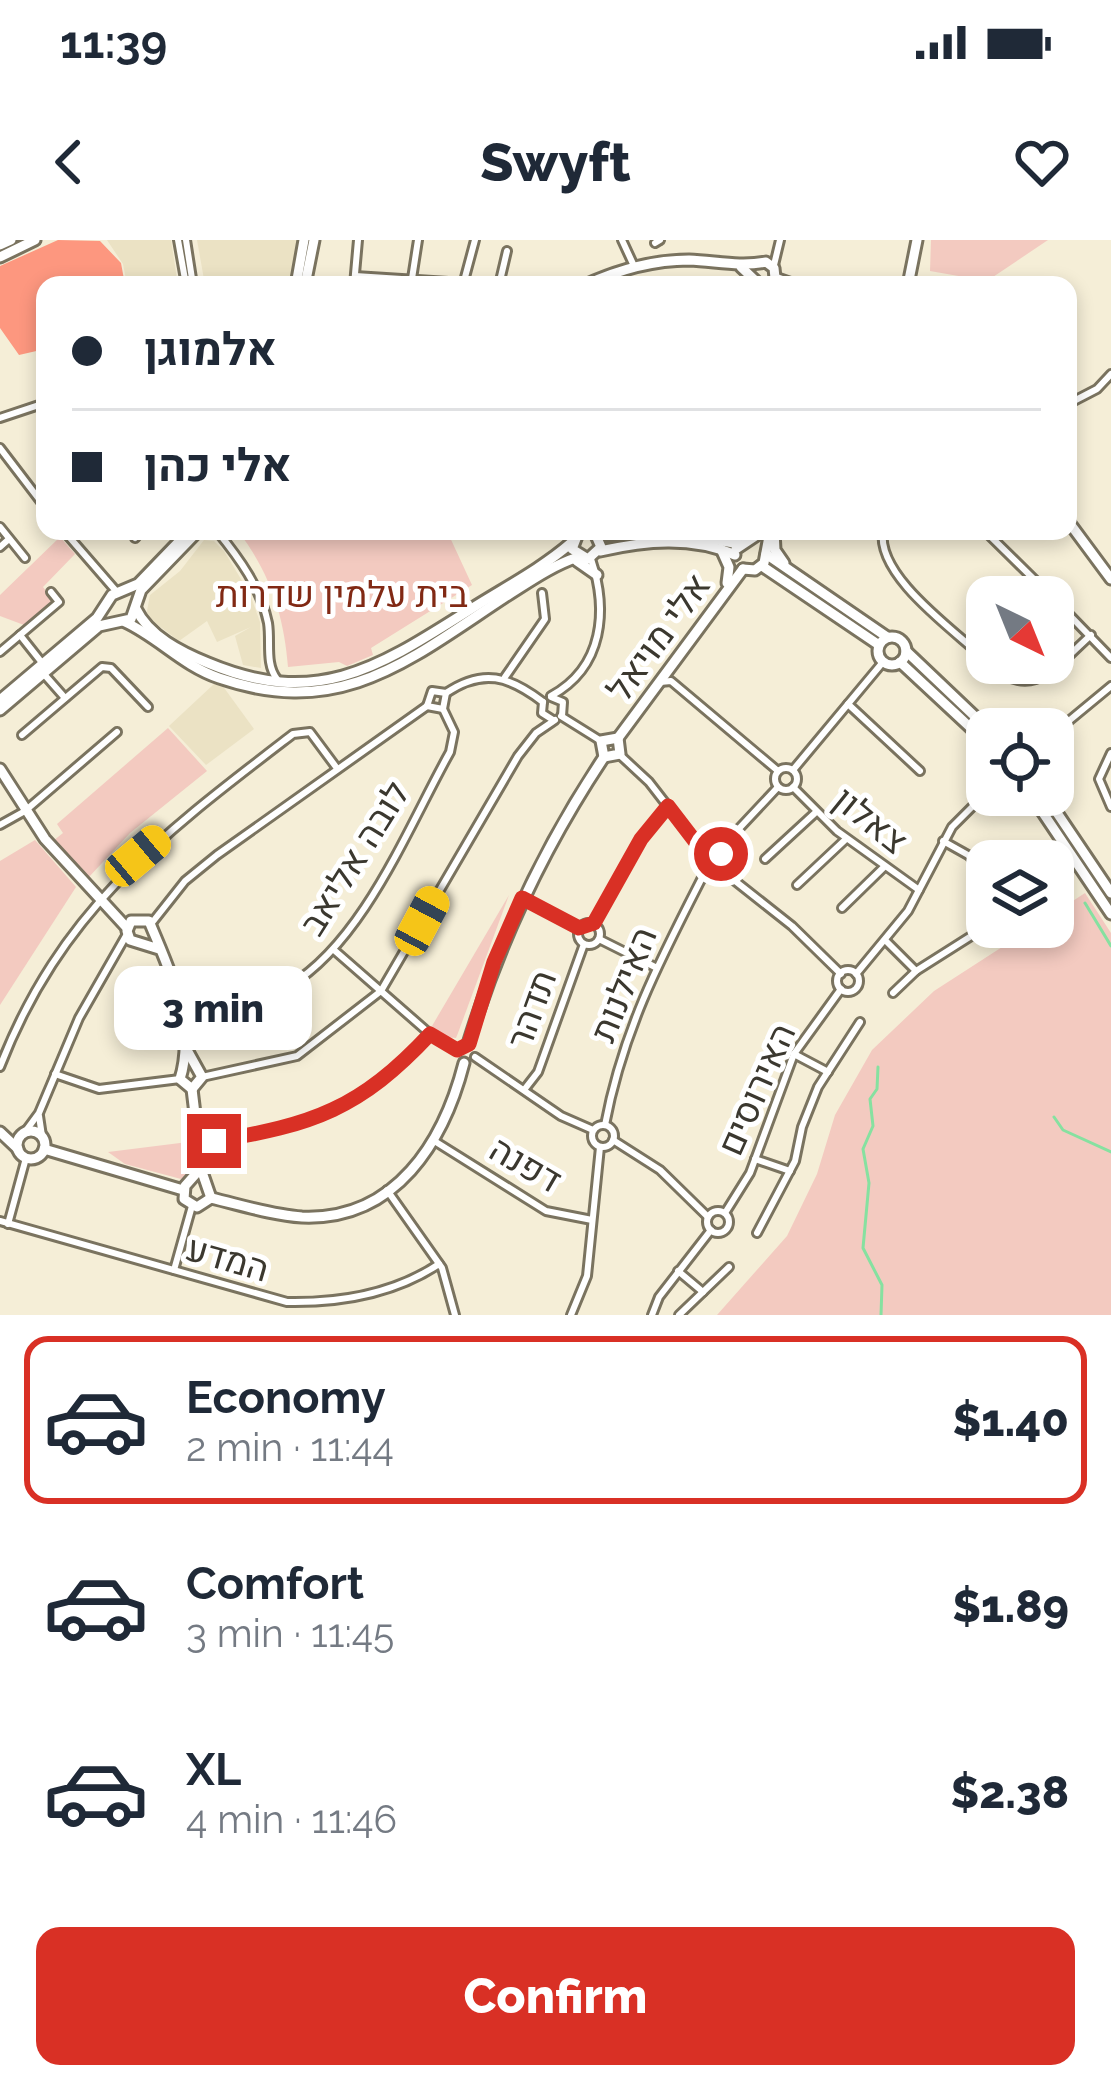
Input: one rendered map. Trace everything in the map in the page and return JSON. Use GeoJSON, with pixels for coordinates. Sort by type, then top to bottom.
{"type":"FeatureCollection","features":[{"type":"Feature","properties":{"kind":"main road"},"geometry":{"type":"LineString","coordinates":[[0,245],[11,240]]}},
{"type":"Feature","properties":{"kind":"main road"},"geometry":{"type":"LineString","coordinates":[[0,257],[35,240]]}},
{"type":"Feature","properties":{"kind":"main road"},"geometry":{"type":"LineString","coordinates":[[301,276],[304,240]]}},
{"type":"Feature","properties":{"kind":"main road"},"geometry":{"type":"LineString","coordinates":[[303,276],[314,240]]}},
{"type":"Feature","properties":{"kind":"main road"},"geometry":{"type":"LineString","coordinates":[[910,276],[917,240]]}},
{"type":"Feature","properties":{"kind":"main road"},"geometry":{"type":"LineString","coordinates":[[608,276],[634,266],[688,260],[741,267],[763,276]]}},
{"type":"Feature","properties":{"kind":"main road"},"geometry":{"type":"LineString","coordinates":[[1077,533],[1111,579]]}},
{"type":"Feature","properties":{"kind":"main road"},"geometry":{"type":"LineString","coordinates":[[0,710],[116,606],[180,540]]}},
{"type":"Feature","properties":{"kind":"main road"},"geometry":{"type":"LineString","coordinates":[[116,606],[136,605],[199,540]]}},
{"type":"Feature","properties":{"kind":"main road"},"geometry":{"type":"LineString","coordinates":[[136,605],[145,625],[184,652],[254,678],[331,681],[376,668],[568,540]]}},
{"type":"Feature","properties":{"kind":"main road"},"geometry":{"type":"LineString","coordinates":[[574,558],[575,540]]}},
{"type":"Feature","properties":{"kind":"main road"},"geometry":{"type":"LineString","coordinates":[[597,540],[597,575]]}},
{"type":"Feature","properties":{"kind":"main road"},"geometry":{"type":"LineString","coordinates":[[704,540],[737,549]]}},
{"type":"Feature","properties":{"kind":"main road"},"geometry":{"type":"LineString","coordinates":[[116,606],[174,657],[223,680],[280,693],[332,692],[386,673],[574,558],[664,542],[737,549],[750,540]]}},
{"type":"Feature","properties":{"kind":"main road"},"geometry":{"type":"LineString","coordinates":[[752,540],[883,641]]}},
{"type":"Feature","properties":{"kind":"main road"},"geometry":{"type":"LineString","coordinates":[[762,566],[768,540]]}},
{"type":"Feature","properties":{"kind":"main road"},"geometry":{"type":"LineString","coordinates":[[772,540],[788,567]]}},
{"type":"Feature","properties":{"kind":"main road"},"geometry":{"type":"LineString","coordinates":[[721,549],[729,567],[724,590]]}},
{"type":"Feature","properties":{"kind":"main road"},"geometry":{"type":"LineString","coordinates":[[737,549],[743,569],[762,566],[883,641],[902,641],[903,657],[966,722]]}},
{"type":"Feature","properties":{"kind":"main road"},"geometry":{"type":"LineString","coordinates":[[574,558],[597,575]]}},
{"type":"Feature","properties":{"kind":"main road","name":"אלי מויאל"},"geometry":{"type":"LineString","coordinates":[[618,739],[743,569]]}},
{"type":"Feature","properties":{"kind":"main road"},"geometry":{"type":"LineString","coordinates":[[724,590],[749,574],[773,572]]}},
{"type":"Feature","properties":{"kind":"main road"},"geometry":{"type":"LineString","coordinates":[[116,606],[136,605]]}},
{"type":"Feature","properties":{"kind":"main road"},"geometry":{"type":"LineString","coordinates":[[883,641],[883,662],[903,657]]}},
{"type":"Feature","properties":{"kind":"main road"},"geometry":{"type":"LineString","coordinates":[[903,657],[966,710]]}},
{"type":"Feature","properties":{"kind":"main road"},"geometry":{"type":"LineString","coordinates":[[0,700],[43,669]]}},
{"type":"Feature","properties":{"kind":"main road"},"geometry":{"type":"LineString","coordinates":[[211,1198],[308,1217],[345,1211],[387,1190],[418,1166],[436,1142],[469,1060],[469,1044],[494,962],[522,898],[604,757],[601,741],[618,739],[620,754],[604,757]]}},
{"type":"Feature","properties":{"kind":"main road"},"geometry":{"type":"LineString","coordinates":[[0,769],[62,860],[116,912],[140,943],[159,949]]}},
{"type":"Feature","properties":{"kind":"main road"},"geometry":{"type":"LineString","coordinates":[[1045,816],[1111,914]]}},
{"type":"Feature","properties":{"kind":"main road"},"geometry":{"type":"LineString","coordinates":[[1059,816],[1111,893]]}},
{"type":"Feature","properties":{"kind":"main road"},"geometry":{"type":"LineString","coordinates":[[116,912],[152,928],[172,969],[211,1198]]}},
{"type":"Feature","properties":{"kind":"main road"},"geometry":{"type":"LineString","coordinates":[[127,931],[136,918]]}},
{"type":"Feature","properties":{"kind":"main road"},"geometry":{"type":"LineString","coordinates":[[140,943],[152,928]]}},
{"type":"Feature","properties":{"kind":"main road"},"geometry":{"type":"LineString","coordinates":[[469,1044],[457,1050],[469,1060]]}},
{"type":"Feature","properties":{"kind":"main road"},"geometry":{"type":"LineString","coordinates":[[23,1155],[24,1133]]}},
{"type":"Feature","properties":{"kind":"main road"},"geometry":{"type":"LineString","coordinates":[[3,1135],[42,1136],[44,1149],[37,1157],[23,1155],[3,1135]]}},
{"type":"Feature","properties":{"kind":"main road"},"geometry":{"type":"LineString","coordinates":[[44,1149],[183,1190],[192,1207],[211,1198]]}},
{"type":"Feature","properties":{"kind":"main road"},"geometry":{"type":"LineString","coordinates":[[183,1190],[193,1180],[201,1159]]}},
{"type":"Feature","properties":{"kind":"main road"},"geometry":{"type":"LineString","coordinates":[[193,1180],[206,1182]]}},
{"type":"Feature","properties":{"kind":"street"},"geometry":{"type":"LineString","coordinates":[[182,240],[187,276]]}},
{"type":"Feature","properties":{"kind":"street"},"geometry":{"type":"LineString","coordinates":[[355,276],[358,240]]}},
{"type":"Feature","properties":{"kind":"street"},"geometry":{"type":"LineString","coordinates":[[412,276],[418,240]]}},
{"type":"Feature","properties":{"kind":"street"},"geometry":{"type":"LineString","coordinates":[[466,276],[475,240]]}},
{"type":"Feature","properties":{"kind":"street"},"geometry":{"type":"LineString","coordinates":[[622,240],[634,266]]}},
{"type":"Feature","properties":{"kind":"street"},"geometry":{"type":"LineString","coordinates":[[763,276],[780,240]]}},
{"type":"Feature","properties":{"kind":"street"},"geometry":{"type":"LineString","coordinates":[[501,276],[507,251]]}},
{"type":"Feature","properties":{"kind":"street"},"geometry":{"type":"LineString","coordinates":[[1077,400],[1108,385],[1111,374]]}},
{"type":"Feature","properties":{"kind":"street"},"geometry":{"type":"LineString","coordinates":[[0,418],[36,408]]}},
{"type":"Feature","properties":{"kind":"street"},"geometry":{"type":"LineString","coordinates":[[0,448],[36,495]]}},
{"type":"Feature","properties":{"kind":"street"},"geometry":{"type":"LineString","coordinates":[[0,527],[25,558]]}},
{"type":"Feature","properties":{"kind":"street"},"geometry":{"type":"LineString","coordinates":[[0,547],[9,539]]}},
{"type":"Feature","properties":{"kind":"street"},"geometry":{"type":"LineString","coordinates":[[71,540],[116,606]]}},
{"type":"Feature","properties":{"kind":"street"},"geometry":{"type":"LineString","coordinates":[[219,540],[236,554],[260,596],[268,622],[270,663],[279,682]]}},
{"type":"Feature","properties":{"kind":"street"},"geometry":{"type":"LineString","coordinates":[[883,540],[884,550],[909,590],[966,642]]}},
{"type":"Feature","properties":{"kind":"street"},"geometry":{"type":"LineString","coordinates":[[994,540],[1031,576]]}},
{"type":"Feature","properties":{"kind":"street"},"geometry":{"type":"LineString","coordinates":[[54,1074],[99,1089],[297,1056],[381,991],[489,801],[536,733],[545,702],[571,680],[601,631],[604,608],[597,575]]}},
{"type":"Feature","properties":{"kind":"street"},"geometry":{"type":"LineString","coordinates":[[0,652],[59,602],[51,592]]}},
{"type":"Feature","properties":{"kind":"street"},"geometry":{"type":"LineString","coordinates":[[505,677],[544,619],[540,597]]}},
{"type":"Feature","properties":{"kind":"street"},"geometry":{"type":"LineString","coordinates":[[1074,618],[1111,658]]}},
{"type":"Feature","properties":{"kind":"street"},"geometry":{"type":"LineString","coordinates":[[20,635],[65,698]]}},
{"type":"Feature","properties":{"kind":"street"},"geometry":{"type":"LineString","coordinates":[[1074,650],[1091,635]]}},
{"type":"Feature","properties":{"kind":"street"},"geometry":{"type":"LineString","coordinates":[[667,678],[778,771],[793,770],[883,662]]}},
{"type":"Feature","properties":{"kind":"street"},"geometry":{"type":"LineString","coordinates":[[254,678],[270,663]]}},
{"type":"Feature","properties":{"kind":"street"},"geometry":{"type":"LineString","coordinates":[[22,735],[107,666],[148,707]]}},
{"type":"Feature","properties":{"kind":"street"},"geometry":{"type":"LineString","coordinates":[[136,918],[161,908],[217,855],[428,706],[432,691],[446,693],[472,678],[505,677],[545,702],[565,706]]}},
{"type":"Feature","properties":{"kind":"street"},"geometry":{"type":"LineString","coordinates":[[536,733],[558,718],[571,680]]}},
{"type":"Feature","properties":{"kind":"street"},"geometry":{"type":"LineString","coordinates":[[1074,717],[1111,686]]}},
{"type":"Feature","properties":{"kind":"street","name":"לובה אליאב"},"geometry":{"type":"LineString","coordinates":[[182,1016],[272,994],[334,950],[361,912],[450,752],[454,732],[443,709],[448,703],[446,693]]}},
{"type":"Feature","properties":{"kind":"street"},"geometry":{"type":"LineString","coordinates":[[545,702],[547,719],[558,718],[601,741]]}},
{"type":"Feature","properties":{"kind":"street"},"geometry":{"type":"LineString","coordinates":[[848,704],[920,771]]}},
{"type":"Feature","properties":{"kind":"street"},"geometry":{"type":"LineString","coordinates":[[428,706],[443,709]]}},
{"type":"Feature","properties":{"kind":"street"},"geometry":{"type":"LineString","coordinates":[[0,825],[26,811],[117,732]]}},
{"type":"Feature","properties":{"kind":"street"},"geometry":{"type":"LineString","coordinates":[[0,1067],[34,995],[100,899],[151,846],[293,734],[310,732],[336,767]]}},
{"type":"Feature","properties":{"kind":"street"},"geometry":{"type":"LineString","coordinates":[[1111,753],[1100,779],[1111,807]]}},
{"type":"Feature","properties":{"kind":"street"},"geometry":{"type":"LineString","coordinates":[[620,754],[704,853]]}},
{"type":"Feature","properties":{"kind":"street"},"geometry":{"type":"LineString","coordinates":[[778,787],[794,788],[793,770]]}},
{"type":"Feature","properties":{"kind":"street"},"geometry":{"type":"LineString","coordinates":[[704,853],[718,851],[778,787],[778,771]]}},
{"type":"Feature","properties":{"kind":"street","name":"צאלון"},"geometry":{"type":"LineString","coordinates":[[794,788],[847,839],[919,890]]}},
{"type":"Feature","properties":{"kind":"street"},"geometry":{"type":"LineString","coordinates":[[579,928],[594,923],[641,839],[668,806]]}},
{"type":"Feature","properties":{"kind":"street"},"geometry":{"type":"LineString","coordinates":[[765,859],[816,812]]}},
{"type":"Feature","properties":{"kind":"street"},"geometry":{"type":"LineString","coordinates":[[841,974],[856,974],[886,941],[943,841],[966,815]]}},
{"type":"Feature","properties":{"kind":"street"},"geometry":{"type":"LineString","coordinates":[[797,885],[847,839]]}},
{"type":"Feature","properties":{"kind":"street"},"geometry":{"type":"LineString","coordinates":[[943,841],[966,853]]}},
{"type":"Feature","properties":{"kind":"street"},"geometry":{"type":"LineString","coordinates":[[718,851],[724,860],[720,869]]}},
{"type":"Feature","properties":{"kind":"street"},"geometry":{"type":"LineString","coordinates":[[704,853],[701,860],[706,870],[720,869],[808,940],[841,974],[842,989]]}},
{"type":"Feature","properties":{"kind":"street"},"geometry":{"type":"LineString","coordinates":[[842,908],[884,867]]}},
{"type":"Feature","properties":{"kind":"street","name":"האילנות"},"geometry":{"type":"LineString","coordinates":[[605,1125],[629,1030],[655,967],[706,870]]}},
{"type":"Feature","properties":{"kind":"street"},"geometry":{"type":"LineString","coordinates":[[522,898],[579,928],[584,944],[599,939],[655,967]]}},
{"type":"Feature","properties":{"kind":"street"},"geometry":{"type":"LineString","coordinates":[[152,928],[161,908]]}},
{"type":"Feature","properties":{"kind":"street"},"geometry":{"type":"LineString","coordinates":[[594,923],[600,929],[599,939]]}},
{"type":"Feature","properties":{"kind":"street"},"geometry":{"type":"LineString","coordinates":[[24,1133],[39,1113],[79,1018],[118,955],[127,931]]}},
{"type":"Feature","properties":{"kind":"street"},"geometry":{"type":"LineString","coordinates":[[893,993],[916,971],[966,939]]}},
{"type":"Feature","properties":{"kind":"street"},"geometry":{"type":"LineString","coordinates":[[886,941],[916,971]]}},
{"type":"Feature","properties":{"kind":"street"},"geometry":{"type":"LineString","coordinates":[[118,955],[140,943]]}},
{"type":"Feature","properties":{"kind":"street","name":"תדהר"},"geometry":{"type":"LineString","coordinates":[[524,1090],[538,1072],[584,944]]}},
{"type":"Feature","properties":{"kind":"street"},"geometry":{"type":"LineString","coordinates":[[334,950],[430,1034],[457,1050]]}},
{"type":"Feature","properties":{"kind":"street","name":"האירוסים"},"geometry":{"type":"LineString","coordinates":[[711,1230],[727,1228],[725,1214],[755,1159],[794,1054],[842,989],[856,988],[856,974]]}},
{"type":"Feature","properties":{"kind":"street"},"geometry":{"type":"LineString","coordinates":[[757,1233],[790,1172],[809,1106],[860,1022]]}},
{"type":"Feature","properties":{"kind":"street"},"geometry":{"type":"LineString","coordinates":[[200,1135],[214,1141],[285,1130],[340,1109],[396,1070],[430,1034]]}},
{"type":"Feature","properties":{"kind":"street"},"geometry":{"type":"LineString","coordinates":[[794,1054],[828,1072]]}},
{"type":"Feature","properties":{"kind":"street"},"geometry":{"type":"LineString","coordinates":[[469,1060],[561,1116],[592,1130],[605,1125],[613,1131],[613,1140]]}},
{"type":"Feature","properties":{"kind":"street"},"geometry":{"type":"LineString","coordinates":[[39,1113],[42,1136]]}},
{"type":"Feature","properties":{"kind":"street"},"geometry":{"type":"LineString","coordinates":[[592,1130],[593,1142],[601,1147]]}},
{"type":"Feature","properties":{"kind":"street"},"geometry":{"type":"LineString","coordinates":[[601,1147],[613,1140]]}},
{"type":"Feature","properties":{"kind":"street"},"geometry":{"type":"LineString","coordinates":[[613,1140],[660,1170],[708,1217],[711,1230],[678,1271],[652,1315]]}},
{"type":"Feature","properties":{"kind":"street"},"geometry":{"type":"LineString","coordinates":[[201,1159],[214,1141]]}},
{"type":"Feature","properties":{"kind":"street","name":"דפנה"},"geometry":{"type":"LineString","coordinates":[[436,1142],[546,1211],[592,1220]]}},
{"type":"Feature","properties":{"kind":"street"},"geometry":{"type":"LineString","coordinates":[[571,1315],[587,1276],[601,1147]]}},
{"type":"Feature","properties":{"kind":"street"},"geometry":{"type":"LineString","coordinates":[[4,1223],[23,1155]]}},
{"type":"Feature","properties":{"kind":"street"},"geometry":{"type":"LineString","coordinates":[[755,1159],[790,1172]]}},
{"type":"Feature","properties":{"kind":"street"},"geometry":{"type":"LineString","coordinates":[[387,1190],[439,1264],[451,1288],[455,1315]]}},
{"type":"Feature","properties":{"kind":"street"},"geometry":{"type":"LineString","coordinates":[[175,1270],[192,1207]]}},
{"type":"Feature","properties":{"kind":"street"},"geometry":{"type":"LineString","coordinates":[[708,1217],[716,1211],[725,1214]]}},
{"type":"Feature","properties":{"kind":"street","name":"המדע"},"geometry":{"type":"LineString","coordinates":[[4,1223],[247,1293],[315,1303],[403,1284],[439,1264]]}},
{"type":"Feature","properties":{"kind":"street"},"geometry":{"type":"LineString","coordinates":[[680,1315],[729,1267]]}},
{"type":"Feature","properties":{"kind":"street"},"geometry":{"type":"LineString","coordinates":[[678,1271],[704,1292]]}},
{"type":"Feature","properties":{"kind":"shaded area"},"geometry":{"type":"Polygon","coordinates":[[[58,240],[100,241],[121,263],[123,276],[36,276],[36,351],[19,355],[0,328],[0,266],[58,240]]]}},
{"type":"Feature","properties":{"kind":"shaded area"},"geometry":{"type":"Polygon","coordinates":[[[107,240],[171,240],[177,276],[125,276],[107,240]]]}},
{"type":"Feature","properties":{"kind":"shaded area"},"geometry":{"type":"Polygon","coordinates":[[[197,240],[299,240],[291,276],[203,276],[197,240]]]}},
{"type":"Feature","properties":{"kind":"shaded area"},"geometry":{"type":"Polygon","coordinates":[[[204,540],[214,541],[224,551],[250,594],[260,622],[261,668],[243,665],[235,636],[251,627],[217,642],[207,621],[179,641],[146,616],[150,595],[180,571],[204,540]]]}},
{"type":"Feature","properties":{"kind":"shaded area"},"geometry":{"type":"Polygon","coordinates":[[[214,684],[222,685],[254,729],[206,765],[169,726],[214,684]]]}},
{"type":"Feature","properties":{"kind":"green space"},"geometry":{"type":"Polygon","coordinates":[[[931,240],[1048,240],[994,276],[930,271],[931,240]]]}},
{"type":"Feature","properties":{"kind":"green space"},"geometry":{"type":"Polygon","coordinates":[[[57,540],[75,554],[43,587],[54,602],[24,625],[0,616],[0,595],[57,540]]]}},
{"type":"Feature","properties":{"kind":"green space","name":"בית עלמין שדרות"},"geometry":{"type":"Polygon","coordinates":[[[244,540],[451,540],[472,585],[371,648],[373,655],[347,666],[339,662],[288,667],[274,595],[244,540]]]}},
{"type":"Feature","properties":{"kind":"green space"},"geometry":{"type":"Polygon","coordinates":[[[168,728],[207,771],[130,833],[88,878],[53,841],[63,833],[57,824],[168,728]]]}},
{"type":"Feature","properties":{"kind":"green space"},"geometry":{"type":"Polygon","coordinates":[[[35,840],[76,887],[0,1005],[0,861],[35,840]]]}},
{"type":"Feature","properties":{"kind":"green space"},"geometry":{"type":"Polygon","coordinates":[[[1085,893],[1111,933],[1111,1315],[717,1315],[787,1236],[817,1174],[835,1115],[872,1050],[934,991],[1001,948],[1074,948],[1074,900],[1085,893]]]}},
{"type":"Feature","properties":{"kind":"green space"},"geometry":{"type":"Polygon","coordinates":[[[509,895],[456,1038],[446,1037],[432,1026],[509,895]]]}},
{"type":"Feature","properties":{"kind":"green space"},"geometry":{"type":"Polygon","coordinates":[[[196,1141],[196,1169],[181,1179],[125,1164],[108,1152],[196,1141]]]}},
{"type":"Feature","properties":{"kind":"waterway"},"geometry":{"type":"LineString","coordinates":[[1085,903],[1111,946]]}},
{"type":"Feature","properties":{"kind":"waterway"},"geometry":{"type":"LineString","coordinates":[[878,1067],[877,1089],[870,1099],[873,1126],[863,1149],[869,1183],[863,1248],[882,1285],[881,1315]]}},
{"type":"Feature","properties":{"kind":"waterway"},"geometry":{"type":"LineString","coordinates":[[1054,1117],[1063,1130],[1111,1152]]}},
{"type":"Feature","properties":{"kind":"route"},"geometry":{"type":"LineString","coordinates":[[214,1141],[285,1130],[340,1109],[396,1070],[430,1034],[457,1050],[469,1044],[494,962],[522,898],[579,928],[594,923],[641,839],[668,806],[704,853],[721,854]]}}]}
